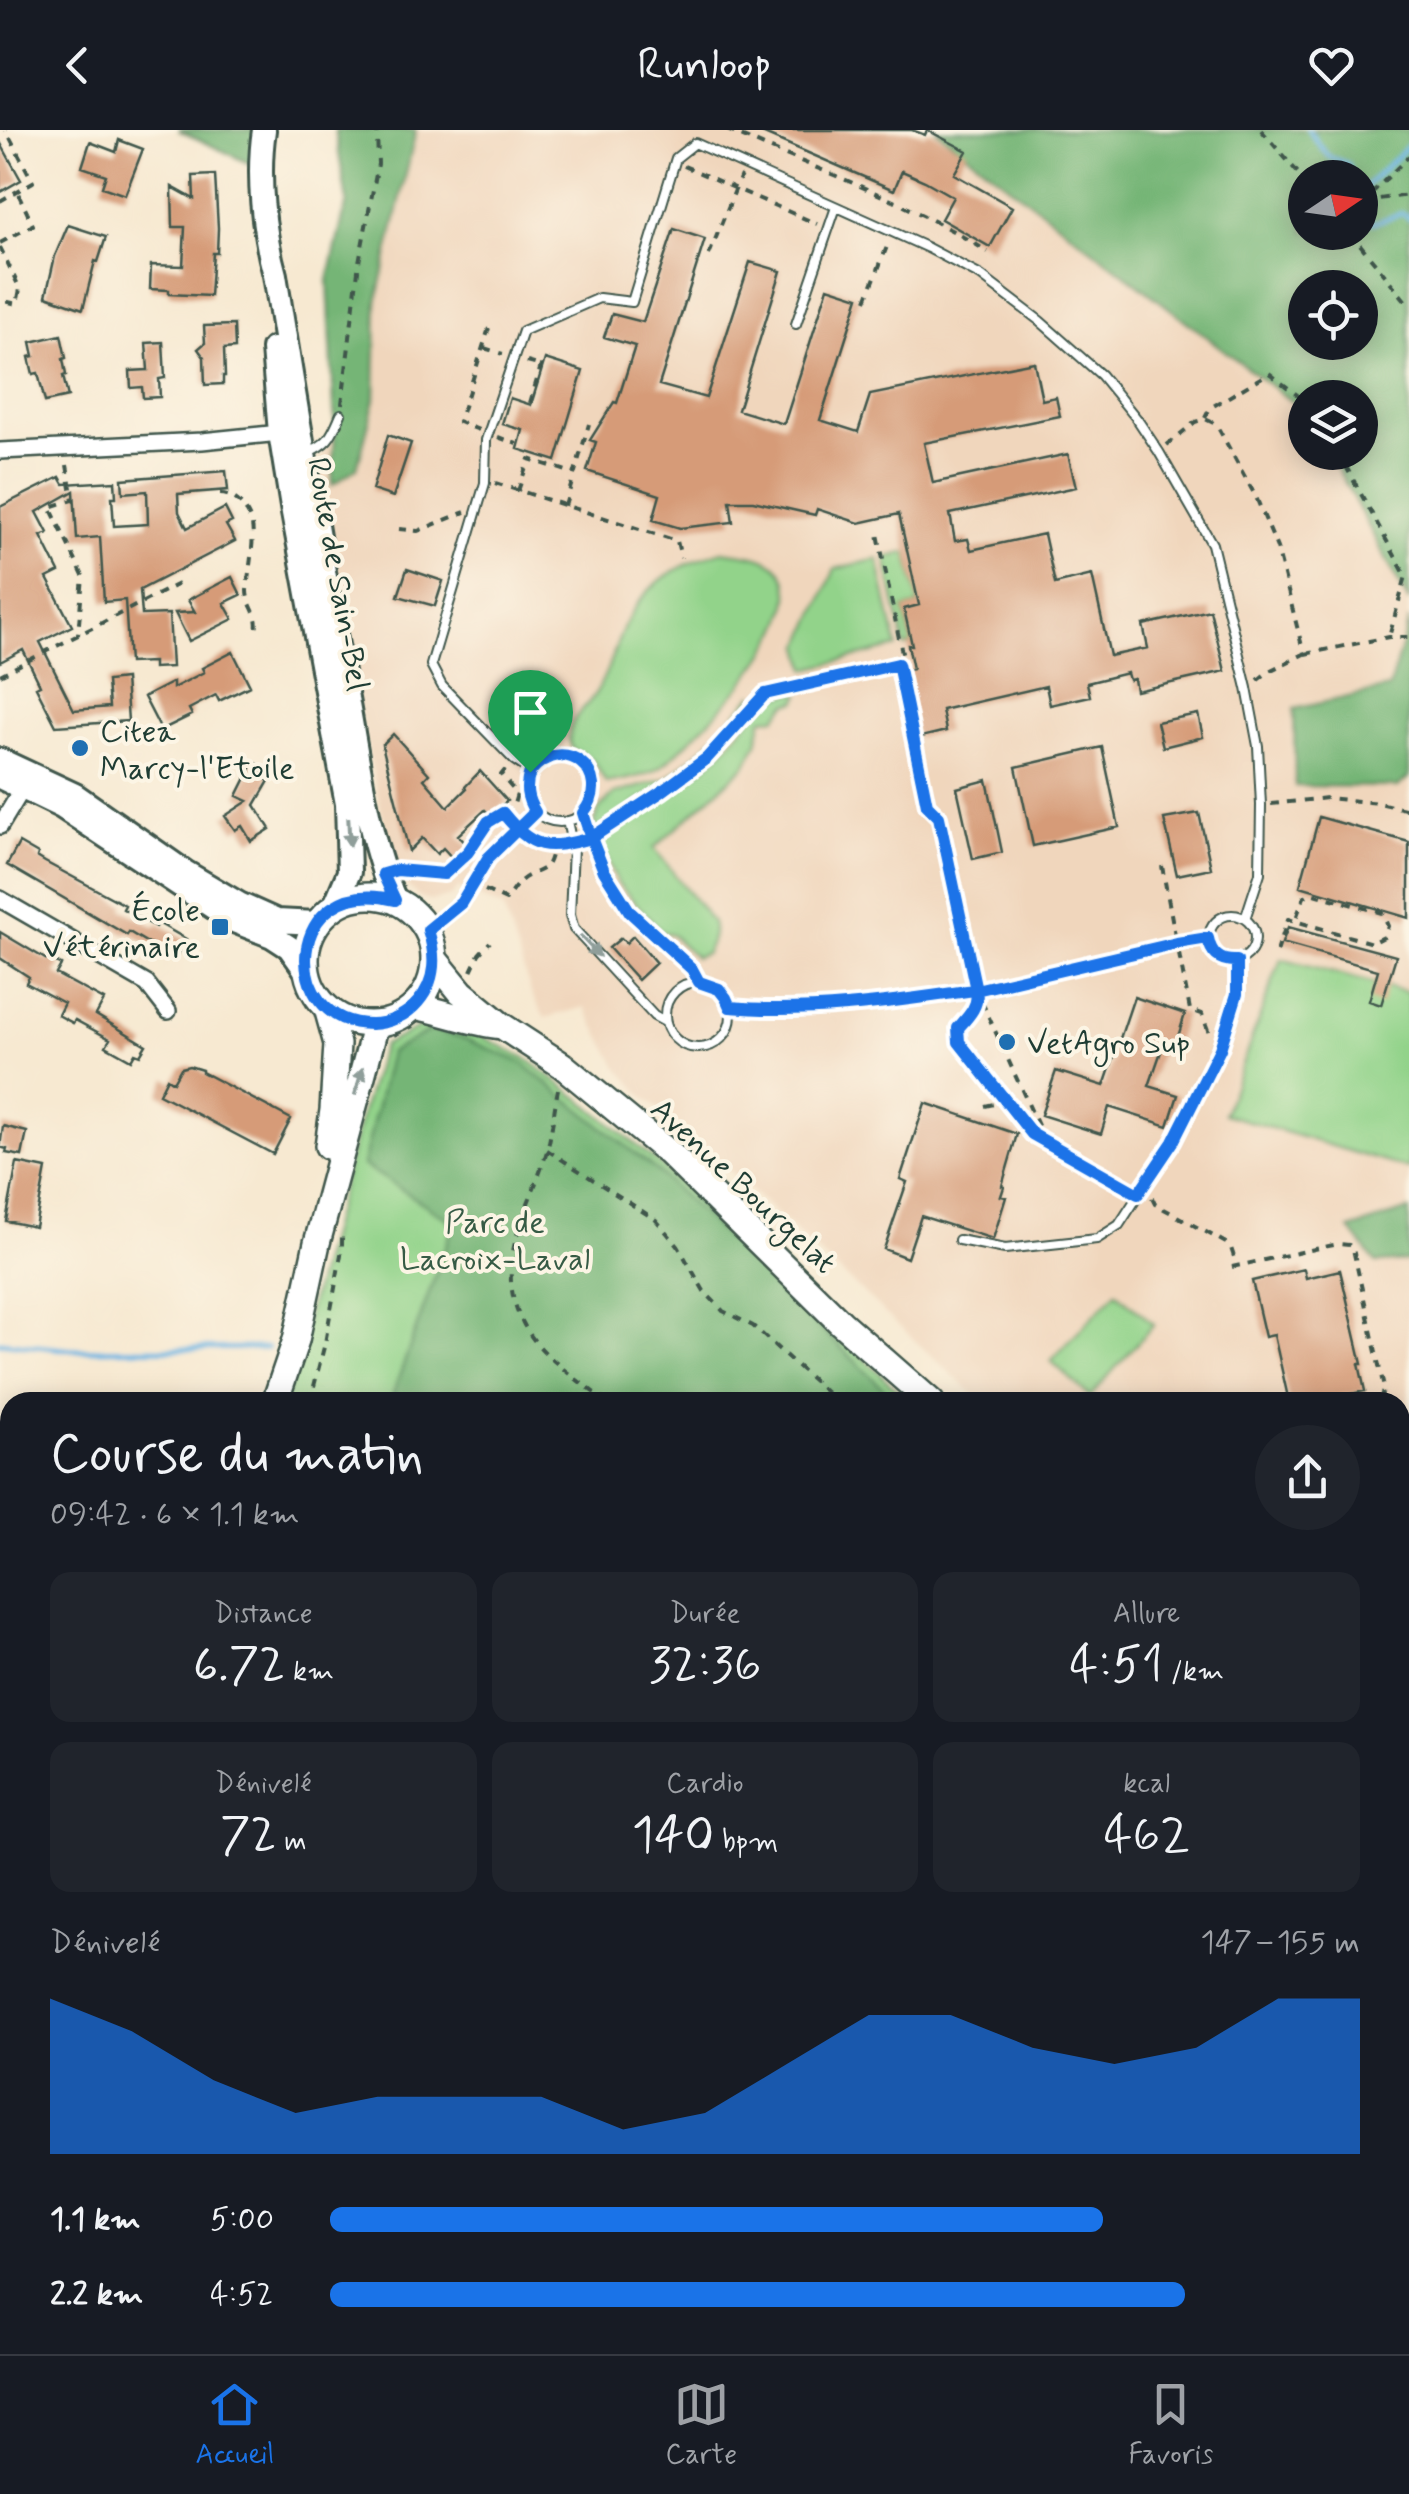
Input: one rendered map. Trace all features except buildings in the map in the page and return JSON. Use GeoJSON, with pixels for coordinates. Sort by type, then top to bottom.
{"type":"FeatureCollection","features":[{"type":"Feature","properties":{"kind":"main road","name":"Route de Sain-Bel"},"geometry":{"type":"LineString","coordinates":[[264,130],[263,198],[280,433],[347,804],[349,872],[336,904]]}},
{"type":"Feature","properties":{"kind":"main road","name":"Route de Sain-Bel"},"geometry":{"type":"LineString","coordinates":[[268,251],[361,776],[383,874],[395,900]]}},
{"type":"Feature","properties":{"kind":"main road"},"geometry":{"type":"LineString","coordinates":[[0,760],[75,796],[239,904],[277,921],[316,924]]}},
{"type":"Feature","properties":{"kind":"main road"},"geometry":{"type":"LineString","coordinates":[[0,777],[62,807],[234,921],[289,947],[327,1008],[341,1018],[383,1030]]}},
{"type":"Feature","properties":{"kind":"main road"},"geometry":{"type":"LineString","coordinates":[[279,1392],[294,1349],[317,1244],[383,1030],[401,1016],[420,1013],[432,976],[434,960],[428,930],[414,912],[395,900],[355,896],[336,904],[316,924],[305,954],[306,970]]}},
{"type":"Feature","properties":{"kind":"main road","name":"Avenue Bourgelat"},"geometry":{"type":"LineString","coordinates":[[434,960],[461,992],[502,1026],[562,1065],[669,1153],[841,1322],[920,1392]]}},
{"type":"Feature","properties":{"kind":"main road"},"geometry":{"type":"LineString","coordinates":[[317,1244],[337,1044],[327,1008]]}},
{"type":"Feature","properties":{"kind":"main road","name":"Avenue Bourgelat"},"geometry":{"type":"LineString","coordinates":[[420,1013],[453,1014],[477,1023],[502,1026]]}},
{"type":"Feature","properties":{"kind":"street"},"geometry":{"type":"LineString","coordinates":[[0,451],[280,433],[291,439],[304,515],[315,521]]}},
{"type":"Feature","properties":{"kind":"street"},"geometry":{"type":"LineString","coordinates":[[0,826],[23,788]]}},
{"type":"Feature","properties":{"kind":"street"},"geometry":{"type":"LineString","coordinates":[[0,899],[147,984],[168,1011]]}},
{"type":"Feature","properties":{"kind":"lane"},"geometry":{"type":"LineString","coordinates":[[530,772],[442,686],[432,664],[485,480],[486,440],[523,331],[599,298],[632,302],[674,162],[695,143],[981,276],[1101,375],[1160,452],[1212,544],[1248,688],[1258,746],[1261,805],[1260,873],[1245,919]]}},
{"type":"Feature","properties":{"kind":"lane"},"geometry":{"type":"LineString","coordinates":[[796,324],[836,207]]}},
{"type":"Feature","properties":{"kind":"lane"},"geometry":{"type":"LineString","coordinates":[[304,454],[329,440],[341,414]]}},
{"type":"Feature","properties":{"kind":"lane"},"geometry":{"type":"LineString","coordinates":[[572,757],[581,762],[592,779],[592,798],[583,813],[567,822],[550,821],[529,803],[526,782],[530,772],[544,758],[572,757]]}},
{"type":"Feature","properties":{"kind":"lane"},"geometry":{"type":"LineString","coordinates":[[428,930],[461,903],[488,858],[535,812]]}},
{"type":"Feature","properties":{"kind":"lane"},"geometry":{"type":"LineString","coordinates":[[583,813],[604,871],[630,912],[692,969],[699,982]]}},
{"type":"Feature","properties":{"kind":"lane"},"geometry":{"type":"LineString","coordinates":[[567,822],[572,844],[570,915],[574,929],[654,1016],[666,1022]]}},
{"type":"Feature","properties":{"kind":"lane"},"geometry":{"type":"LineString","coordinates":[[1231,914],[1245,919],[1255,938],[1250,953],[1237,961],[1223,960],[1209,944],[1213,924],[1231,914]]}},
{"type":"Feature","properties":{"kind":"lane"},"geometry":{"type":"LineString","coordinates":[[730,1007],[760,1010],[892,1002],[976,990],[1208,938]]}},
{"type":"Feature","properties":{"kind":"lane"},"geometry":{"type":"LineString","coordinates":[[959,1240],[1005,1249],[1097,1239],[1120,1225],[1173,1142],[1220,1049],[1237,994],[1237,961]]}},
{"type":"Feature","properties":{"kind":"lane"},"geometry":{"type":"LineString","coordinates":[[699,982],[719,989],[730,1007],[728,1030],[711,1046],[688,1047],[678,1042],[666,1022],[667,1002],[672,994],[680,987],[699,982]]}},
{"type":"Feature","properties":{"kind":"path"},"geometry":{"type":"LineString","coordinates":[[0,200],[32,182],[6,130]]}},
{"type":"Feature","properties":{"kind":"path"},"geometry":{"type":"LineString","coordinates":[[341,414],[359,262],[378,164],[377,130]]}},
{"type":"Feature","properties":{"kind":"path"},"geometry":{"type":"LineString","coordinates":[[728,130],[904,205],[988,252]]}},
{"type":"Feature","properties":{"kind":"path"},"geometry":{"type":"LineString","coordinates":[[1262,130],[1288,161]]}},
{"type":"Feature","properties":{"kind":"path"},"geometry":{"type":"LineString","coordinates":[[710,255],[754,142]]}},
{"type":"Feature","properties":{"kind":"path"},"geometry":{"type":"LineString","coordinates":[[1378,186],[1409,156]]}},
{"type":"Feature","properties":{"kind":"path"},"geometry":{"type":"LineString","coordinates":[[674,162],[828,228]]}},
{"type":"Feature","properties":{"kind":"path"},"geometry":{"type":"LineString","coordinates":[[0,300],[16,304],[20,290],[0,246],[33,225],[17,191]]}},
{"type":"Feature","properties":{"kind":"path"},"geometry":{"type":"LineString","coordinates":[[1378,199],[1409,194]]}},
{"type":"Feature","properties":{"kind":"path"},"geometry":{"type":"LineString","coordinates":[[866,300],[904,205]]}},
{"type":"Feature","properties":{"kind":"path"},"geometry":{"type":"LineString","coordinates":[[1365,250],[1409,305]]}},
{"type":"Feature","properties":{"kind":"path"},"geometry":{"type":"LineString","coordinates":[[488,328],[459,422],[518,444]]}},
{"type":"Feature","properties":{"kind":"path"},"geometry":{"type":"LineString","coordinates":[[530,403],[544,359]]}},
{"type":"Feature","properties":{"kind":"path"},"geometry":{"type":"LineString","coordinates":[[1204,419],[1210,408],[1270,373],[1288,387]]}},
{"type":"Feature","properties":{"kind":"path"},"geometry":{"type":"LineString","coordinates":[[1160,452],[1194,422],[1204,419],[1216,424],[1256,497],[1277,548],[1304,654]]}},
{"type":"Feature","properties":{"kind":"path"},"geometry":{"type":"LineString","coordinates":[[566,506],[589,424]]}},
{"type":"Feature","properties":{"kind":"path"},"geometry":{"type":"LineString","coordinates":[[64,449],[73,500],[50,508],[83,576],[78,635]]}},
{"type":"Feature","properties":{"kind":"path"},"geometry":{"type":"LineString","coordinates":[[518,490],[529,458],[574,473]]}},
{"type":"Feature","properties":{"kind":"path"},"geometry":{"type":"LineString","coordinates":[[1348,470],[1406,576],[1389,637]]}},
{"type":"Feature","properties":{"kind":"path"},"geometry":{"type":"LineString","coordinates":[[485,480],[676,541],[681,558]]}},
{"type":"Feature","properties":{"kind":"path"},"geometry":{"type":"LineString","coordinates":[[220,494],[230,494],[238,500],[252,525],[247,597],[258,622],[256,630]]}},
{"type":"Feature","properties":{"kind":"path"},"geometry":{"type":"LineString","coordinates":[[399,529],[418,531],[478,506]]}},
{"type":"Feature","properties":{"kind":"path"},"geometry":{"type":"LineString","coordinates":[[591,838],[707,758],[765,694],[904,663],[877,528]]}},
{"type":"Feature","properties":{"kind":"path"},"geometry":{"type":"LineString","coordinates":[[0,675],[178,584]]}},
{"type":"Feature","properties":{"kind":"path"},"geometry":{"type":"LineString","coordinates":[[1248,688],[1268,671],[1304,654],[1389,637],[1409,638]]}},
{"type":"Feature","properties":{"kind":"path"},"geometry":{"type":"LineString","coordinates":[[898,664],[924,795],[927,805],[939,817],[978,998],[958,1028],[959,1042],[1032,1134],[1138,1194]]}},
{"type":"Feature","properties":{"kind":"path"},"geometry":{"type":"LineString","coordinates":[[383,874],[397,870],[444,874],[468,852],[488,822],[514,804],[517,794],[501,775],[562,704],[570,710]]}},
{"type":"Feature","properties":{"kind":"path"},"geometry":{"type":"LineString","coordinates":[[1261,805],[1327,798],[1408,808]]}},
{"type":"Feature","properties":{"kind":"path"},"geometry":{"type":"LineString","coordinates":[[503,813],[524,837],[554,848],[572,844]]}},
{"type":"Feature","properties":{"kind":"path"},"geometry":{"type":"LineString","coordinates":[[515,887],[549,865],[554,848]]}},
{"type":"Feature","properties":{"kind":"path"},"geometry":{"type":"LineString","coordinates":[[1162,866],[1177,943]]}},
{"type":"Feature","properties":{"kind":"path"},"geometry":{"type":"LineString","coordinates":[[1277,952],[1288,919],[1295,921],[1372,943],[1384,937],[1388,926],[1382,913],[1311,893],[1304,897],[1295,921]]}},
{"type":"Feature","properties":{"kind":"path"},"geometry":{"type":"LineString","coordinates":[[976,990],[1045,1141]]}},
{"type":"Feature","properties":{"kind":"path"},"geometry":{"type":"LineString","coordinates":[[383,1030],[420,1013]]}},
{"type":"Feature","properties":{"kind":"path"},"geometry":{"type":"LineString","coordinates":[[562,1065],[547,1150],[514,1244],[509,1285],[523,1324],[554,1361],[595,1392]]}},
{"type":"Feature","properties":{"kind":"path"},"geometry":{"type":"LineString","coordinates":[[985,1106],[1008,1101]]}},
{"type":"Feature","properties":{"kind":"path"},"geometry":{"type":"LineString","coordinates":[[547,1150],[656,1220],[678,1246],[704,1291],[723,1310],[752,1326],[827,1392]]}},
{"type":"Feature","properties":{"kind":"path"},"geometry":{"type":"LineString","coordinates":[[312,1392],[332,1305],[342,1231]]}},
{"type":"Feature","properties":{"kind":"path"},"geometry":{"type":"LineString","coordinates":[[1232,1268],[1338,1244],[1349,1246],[1383,1392]]}},
{"type":"Feature","properties":{"kind":"shaded area","name":"VetAgro Sup"},"geometry":{"type":"Polygon","coordinates":[[[377,130],[1261,130],[1288,193],[1288,250],[1378,250],[1378,231],[1409,229],[1409,1392],[971,1392],[643,1096],[618,1067],[585,1007],[545,1018],[532,995],[503,908],[458,888],[451,896],[431,901],[418,896],[399,878],[320,533],[315,476],[341,414],[377,130]]]}},
{"type":"Feature","properties":{"kind":"green space"},"geometry":{"type":"Polygon","coordinates":[[[178,130],[255,130],[253,165],[178,130]]]}},
{"type":"Feature","properties":{"kind":"green space"},"geometry":{"type":"Polygon","coordinates":[[[335,130],[416,130],[377,302],[375,399],[357,468],[332,485],[335,430],[328,280],[347,201],[335,130]]]}},
{"type":"Feature","properties":{"kind":"green space"},"geometry":{"type":"Polygon","coordinates":[[[936,130],[1409,130],[1409,602],[1338,470],[1378,470],[1378,380],[1288,380],[1288,399],[936,130]]]}},
{"type":"Feature","properties":{"kind":"green space"},"geometry":{"type":"Polygon","coordinates":[[[722,551],[761,558],[780,570],[788,588],[786,610],[776,634],[743,683],[668,761],[647,774],[607,783],[593,761],[571,747],[572,725],[600,686],[626,623],[644,596],[666,576],[722,551]]]}},
{"type":"Feature","properties":{"kind":"green space"},"geometry":{"type":"Polygon","coordinates":[[[907,552],[919,605],[904,609],[912,645],[904,646],[886,558],[907,552]]]}},
{"type":"Feature","properties":{"kind":"green space"},"geometry":{"type":"Polygon","coordinates":[[[878,559],[897,647],[807,669],[801,646],[835,569],[878,559]]]}},
{"type":"Feature","properties":{"kind":"green space"},"geometry":{"type":"Polygon","coordinates":[[[1409,620],[1409,777],[1398,787],[1295,786],[1294,709],[1389,688],[1409,620]]]}},
{"type":"Feature","properties":{"kind":"green space"},"geometry":{"type":"Polygon","coordinates":[[[797,692],[797,701],[787,704],[776,717],[763,718],[757,743],[745,766],[654,848],[712,922],[708,949],[695,957],[671,934],[662,932],[618,884],[599,841],[700,771],[767,699],[797,692]]]}},
{"type":"Feature","properties":{"kind":"green space"},"geometry":{"type":"Polygon","coordinates":[[[753,695],[755,698],[737,720],[700,756],[595,831],[599,809],[614,794],[666,779],[704,748],[753,695]]]}},
{"type":"Feature","properties":{"kind":"green space"},"geometry":{"type":"Polygon","coordinates":[[[1281,959],[1409,993],[1409,1169],[1224,1114],[1281,959]]]}},
{"type":"Feature","properties":{"kind":"green space","name":"Parc de Lacroix-Laval"},"geometry":{"type":"Polygon","coordinates":[[[433,1021],[464,1028],[524,1057],[658,1163],[899,1392],[287,1392],[383,1045],[433,1021]]]}},
{"type":"Feature","properties":{"kind":"green space","name":"Parc de Lacroix-Laval"},"geometry":{"type":"Polygon","coordinates":[[[431,1030],[461,1037],[521,1062],[656,1170],[888,1392],[394,1392],[454,1223],[363,1165],[390,1052],[431,1030]]]}},
{"type":"Feature","properties":{"kind":"green space"},"geometry":{"type":"Polygon","coordinates":[[[1409,1210],[1409,1261],[1376,1263],[1350,1229],[1409,1210]]]}},
{"type":"Feature","properties":{"kind":"green space"},"geometry":{"type":"Polygon","coordinates":[[[1116,1292],[1154,1324],[1094,1392],[1085,1392],[1051,1361],[1116,1292]]]}},
{"type":"Feature","properties":{"kind":"waterway"},"geometry":{"type":"LineString","coordinates":[[1308,130],[1329,157],[1337,160]]}},
{"type":"Feature","properties":{"kind":"waterway"},"geometry":{"type":"LineString","coordinates":[[1378,175],[1409,145]]}},
{"type":"Feature","properties":{"kind":"waterway"},"geometry":{"type":"LineString","coordinates":[[1378,221],[1402,213],[1409,218]]}},
{"type":"Feature","properties":{"kind":"waterway"},"geometry":{"type":"LineString","coordinates":[[0,1342],[73,1350],[268,1348]]}},
{"type":"Feature","properties":{"kind":"place","name":"Citea Marcy-l'Etoile"},"geometry":{"type":"Point","coordinates":[80,748]}},
{"type":"Feature","properties":{"kind":"place","name":"École Vétérinaire"},"geometry":{"type":"Point","coordinates":[220,927]}},
{"type":"Feature","properties":{"kind":"place","name":"VetAgro Sup"},"geometry":{"type":"Point","coordinates":[1007,1042]}},
{"type":"Feature","properties":{"kind":"route"},"geometry":{"type":"LineString","coordinates":[[530,772],[526,792],[535,812],[516,829],[488,858],[461,903],[428,930],[434,960],[432,976],[416,1006],[376,1024],[341,1018],[327,1008],[314,991],[305,954],[309,938],[325,913],[355,896],[395,900],[383,874],[397,870],[444,874],[468,852],[488,822],[503,813],[516,829],[524,837],[554,848],[591,838],[604,871],[630,912],[692,969],[699,982],[719,989],[730,1007],[760,1010],[892,1002],[976,990],[1208,938],[1217,956],[1237,961],[1237,994],[1220,1049],[1173,1142],[1138,1194],[1032,1134],[959,1042],[958,1028],[978,998],[976,990],[958,903],[939,817],[927,805],[898,664],[765,694],[707,758],[591,838],[583,813],[594,790],[581,762],[562,754],[553,755],[530,772]]}}]}
